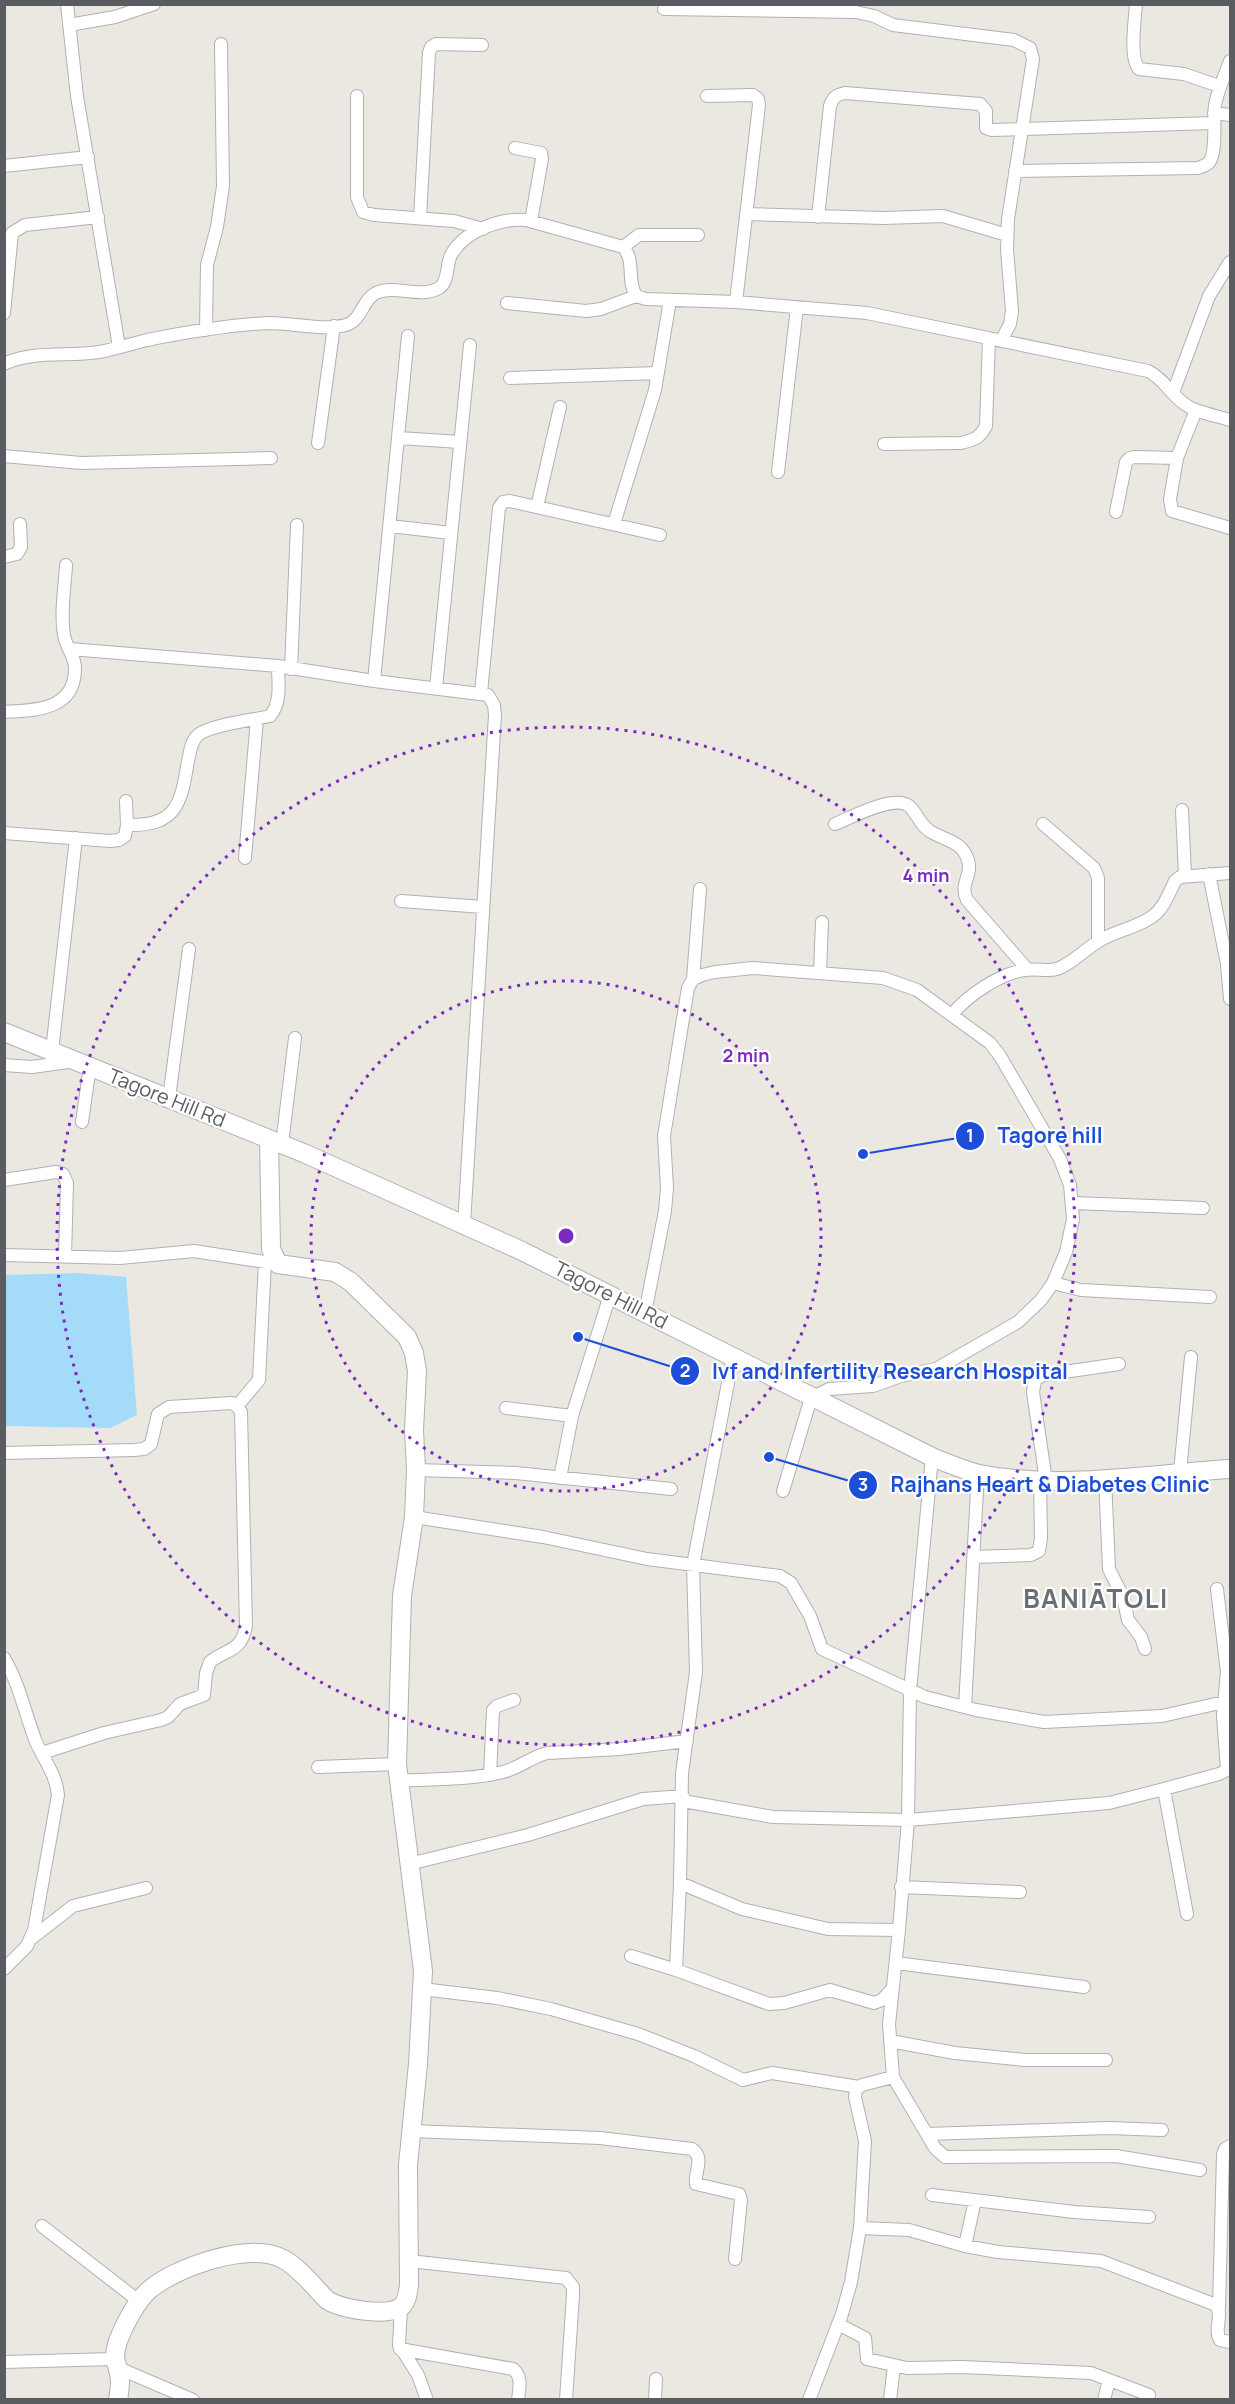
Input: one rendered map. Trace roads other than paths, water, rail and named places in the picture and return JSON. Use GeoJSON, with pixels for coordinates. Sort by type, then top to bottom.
{"type":"FeatureCollection","features":[{"type":"Feature","properties":{"kind":"street"},"geometry":{"type":"LineString","coordinates":[[67,4],[77,96],[118,347]]}},
{"type":"Feature","properties":{"kind":"street"},"geometry":{"type":"LineString","coordinates":[[69,25],[100,20],[134,8],[154,4]]}},
{"type":"Feature","properties":{"kind":"street"},"geometry":{"type":"LineString","coordinates":[[1136,4],[1134,56],[1135,65],[1139,69],[1184,74],[1219,86]]}},
{"type":"Feature","properties":{"kind":"street"},"geometry":{"type":"LineString","coordinates":[[664,9],[731,7],[856,12],[893,24],[1022,42],[1030,48],[1033,59],[1015,171],[1008,235],[1012,311],[1010,324],[995,340],[986,426],[981,435],[974,440],[961,443],[884,444]]}},
{"type":"Feature","properties":{"kind":"street"},"geometry":{"type":"LineString","coordinates":[[206,330],[207,265],[217,227],[223,186],[220,44]]}},
{"type":"Feature","properties":{"kind":"street"},"geometry":{"type":"LineString","coordinates":[[420,218],[431,47],[436,44],[482,45]]}},
{"type":"Feature","properties":{"kind":"street"},"geometry":{"type":"LineString","coordinates":[[1015,171],[1198,168],[1210,162],[1213,118],[1219,86],[1230,61]]}},
{"type":"Feature","properties":{"kind":"street"},"geometry":{"type":"LineString","coordinates":[[818,216],[830,106],[833,98],[845,93],[980,104],[986,111],[986,128],[1023,130],[1230,115]]}},
{"type":"Feature","properties":{"kind":"street"},"geometry":{"type":"LineString","coordinates":[[707,96],[753,95],[758,99],[759,105],[736,302]]}},
{"type":"Feature","properties":{"kind":"street"},"geometry":{"type":"LineString","coordinates":[[357,96],[357,197],[363,212],[374,216],[454,220],[483,229]]}},
{"type":"Feature","properties":{"kind":"street"},"geometry":{"type":"LineString","coordinates":[[514,148],[535,150],[541,153],[542,159],[531,221]]}},
{"type":"Feature","properties":{"kind":"street"},"geometry":{"type":"LineString","coordinates":[[4,166],[88,157]]}},
{"type":"Feature","properties":{"kind":"street"},"geometry":{"type":"LineString","coordinates":[[746,214],[943,216],[1008,235]]}},
{"type":"Feature","properties":{"kind":"street"},"geometry":{"type":"LineString","coordinates":[[4,314],[12,233],[25,225],[98,217]]}},
{"type":"Feature","properties":{"kind":"street"},"geometry":{"type":"LineString","coordinates":[[4,364],[21,358],[98,352],[206,330],[270,323],[346,325],[356,319],[367,300],[375,293],[384,290],[429,292],[440,288],[445,280],[451,255],[461,243],[494,223],[512,219],[531,221],[623,247],[630,260],[630,286],[636,296]]}},
{"type":"Feature","properties":{"kind":"street"},"geometry":{"type":"LineString","coordinates":[[623,247],[639,235],[698,235]]}},
{"type":"Feature","properties":{"kind":"street"},"geometry":{"type":"LineString","coordinates":[[1173,393],[1209,296],[1230,262]]}},
{"type":"Feature","properties":{"kind":"street"},"geometry":{"type":"LineString","coordinates":[[507,303],[586,311],[601,309],[636,296],[646,299],[736,302],[867,313],[1148,371],[1159,376],[1181,402],[1196,410],[1230,420]]}},
{"type":"Feature","properties":{"kind":"street"},"geometry":{"type":"LineString","coordinates":[[614,524],[651,405],[670,300]]}},
{"type":"Feature","properties":{"kind":"street"},"geometry":{"type":"LineString","coordinates":[[778,472],[798,307]]}},
{"type":"Feature","properties":{"kind":"street"},"geometry":{"type":"LineString","coordinates":[[318,443],[334,326]]}},
{"type":"Feature","properties":{"kind":"street"},"geometry":{"type":"LineString","coordinates":[[374,681],[408,336]]}},
{"type":"Feature","properties":{"kind":"street"},"geometry":{"type":"LineString","coordinates":[[436,688],[470,345]]}},
{"type":"Feature","properties":{"kind":"street"},"geometry":{"type":"LineString","coordinates":[[510,378],[658,373]]}},
{"type":"Feature","properties":{"kind":"street"},"geometry":{"type":"LineString","coordinates":[[537,507],[560,407]]}},
{"type":"Feature","properties":{"kind":"street"},"geometry":{"type":"LineString","coordinates":[[1196,410],[1177,458],[1170,499],[1172,512],[1230,528]]}},
{"type":"Feature","properties":{"kind":"street"},"geometry":{"type":"LineString","coordinates":[[399,438],[460,442]]}},
{"type":"Feature","properties":{"kind":"street"},"geometry":{"type":"LineString","coordinates":[[4,456],[81,463],[272,459]]}},
{"type":"Feature","properties":{"kind":"street"},"geometry":{"type":"LineString","coordinates":[[1116,512],[1126,462],[1130,458],[1177,458]]}},
{"type":"Feature","properties":{"kind":"street"},"geometry":{"type":"LineString","coordinates":[[481,693],[499,508],[502,502],[510,501],[660,536]]}},
{"type":"Feature","properties":{"kind":"street"},"geometry":{"type":"LineString","coordinates":[[4,557],[13,556],[20,551],[20,524]]}},
{"type":"Feature","properties":{"kind":"street"},"geometry":{"type":"LineString","coordinates":[[128,825],[158,823],[170,815],[184,788],[191,747],[196,736],[205,730],[270,716],[276,709],[284,667],[297,525]]}},
{"type":"Feature","properties":{"kind":"street"},"geometry":{"type":"LineString","coordinates":[[390,526],[451,533]]}},
{"type":"Feature","properties":{"kind":"street"},"geometry":{"type":"LineString","coordinates":[[4,712],[41,710],[55,705],[66,695],[75,670],[70,649],[65,641],[63,625],[66,566]]}},
{"type":"Feature","properties":{"kind":"street"},"geometry":{"type":"LineString","coordinates":[[70,649],[284,667],[489,695],[495,705],[495,715],[464,1224]]}},
{"type":"Feature","properties":{"kind":"street"},"geometry":{"type":"LineString","coordinates":[[245,858],[257,719]]}},
{"type":"Feature","properties":{"kind":"street"},"geometry":{"type":"LineString","coordinates":[[4,833],[119,840],[125,836],[128,825],[126,801]]}},
{"type":"Feature","properties":{"kind":"street"},"geometry":{"type":"LineString","coordinates":[[835,824],[885,804],[897,802],[907,804],[926,829],[950,839],[961,848],[968,860],[968,876],[963,886],[967,900],[1027,969]]}},
{"type":"Feature","properties":{"kind":"street"},"geometry":{"type":"LineString","coordinates":[[1182,810],[1185,876]]}},
{"type":"Feature","properties":{"kind":"street"},"geometry":{"type":"LineString","coordinates":[[1043,824],[1095,868],[1098,878],[1098,941]]}},
{"type":"Feature","properties":{"kind":"street"},"geometry":{"type":"LineString","coordinates":[[52,1051],[76,838]]}},
{"type":"Feature","properties":{"kind":"street"},"geometry":{"type":"LineString","coordinates":[[952,1015],[965,999],[1012,973],[1027,969],[1056,969],[1098,941],[1146,921],[1155,915],[1175,881],[1185,876],[1230,873]]}},
{"type":"Feature","properties":{"kind":"street"},"geometry":{"type":"LineString","coordinates":[[1209,874],[1227,964],[1230,999]]}},
{"type":"Feature","properties":{"kind":"street"},"geometry":{"type":"LineString","coordinates":[[645,1312],[665,1211],[667,1188],[664,1137],[688,988],[693,979],[700,889]]}},
{"type":"Feature","properties":{"kind":"street"},"geometry":{"type":"LineString","coordinates":[[401,901],[483,907]]}},
{"type":"Feature","properties":{"kind":"street"},"geometry":{"type":"LineString","coordinates":[[820,973],[822,922]]}},
{"type":"Feature","properties":{"kind":"street"},"geometry":{"type":"LineString","coordinates":[[169,1098],[189,949]]}},
{"type":"Feature","properties":{"kind":"street"},"geometry":{"type":"LineString","coordinates":[[693,979],[715,972],[753,968],[883,978],[917,990],[990,1043],[1000,1056],[1060,1159],[1070,1185],[1073,1219],[1066,1252],[1053,1282],[1041,1300],[1018,1322],[936,1369],[901,1376],[873,1386],[830,1389],[811,1398],[783,1491]]}},
{"type":"Feature","properties":{"kind":"street","name":"Tagore Hill Rd"},"geometry":{"type":"LineString","coordinates":[[4,1032],[276,1142],[464,1224],[645,1312],[811,1398],[932,1457],[978,1473],[1043,1480],[1230,1469]]}},
{"type":"Feature","properties":{"kind":"street"},"geometry":{"type":"LineString","coordinates":[[237,1406],[259,1380],[272,1263],[276,1142],[295,1038]]}},
{"type":"Feature","properties":{"kind":"street"},"geometry":{"type":"LineString","coordinates":[[4,1065],[32,1067],[83,1064],[82,1122]]}},
{"type":"Feature","properties":{"kind":"street"},"geometry":{"type":"LineString","coordinates":[[4,1180],[56,1172],[63,1174],[67,1183],[65,1257]]}},
{"type":"Feature","properties":{"kind":"street"},"geometry":{"type":"LineString","coordinates":[[1073,1203],[1203,1208]]}},
{"type":"Feature","properties":{"kind":"street"},"geometry":{"type":"LineString","coordinates":[[4,1255],[120,1258],[194,1251],[334,1272],[342,1276],[395,1323],[407,1337],[414,1353],[417,1371],[414,1430],[416,1470],[414,1517],[402,1596],[398,1772],[420,1939],[422,1989],[418,2064],[408,2165],[408,2296],[401,2307],[399,2341],[400,2349],[418,2375],[427,2400]]}},
{"type":"Feature","properties":{"kind":"street"},"geometry":{"type":"LineString","coordinates":[[1053,1282],[1081,1290],[1209,1297]]}},
{"type":"Feature","properties":{"kind":"street"},"geometry":{"type":"LineString","coordinates":[[560,1478],[572,1416],[610,1295]]}},
{"type":"Feature","properties":{"kind":"street"},"geometry":{"type":"LineString","coordinates":[[676,1970],[682,1773],[696,1672],[693,1566],[733,1357]]}},
{"type":"Feature","properties":{"kind":"street"},"geometry":{"type":"LineString","coordinates":[[1180,1472],[1191,1357]]}},
{"type":"Feature","properties":{"kind":"street"},"geometry":{"type":"LineString","coordinates":[[974,1557],[1031,1555],[1039,1551],[1043,1480],[1033,1392],[1035,1380],[1043,1375],[1119,1364]]}},
{"type":"Feature","properties":{"kind":"street"},"geometry":{"type":"LineString","coordinates":[[4,1453],[144,1449],[151,1444],[161,1410],[169,1407],[232,1403],[242,1412],[246,1626],[243,1640],[233,1649],[210,1662],[206,1673],[204,1695],[180,1704],[165,1718],[104,1733],[42,1753]]}},
{"type":"Feature","properties":{"kind":"street"},"geometry":{"type":"LineString","coordinates":[[506,1408],[572,1416]]}},
{"type":"Feature","properties":{"kind":"street"},"geometry":{"type":"LineString","coordinates":[[932,1457],[910,1691],[908,1820],[889,2024],[892,2077],[938,2152],[945,2157],[1099,2156],[1200,2170]]}},
{"type":"Feature","properties":{"kind":"street"},"geometry":{"type":"LineString","coordinates":[[416,1470],[491,1472],[670,1489]]}},
{"type":"Feature","properties":{"kind":"street"},"geometry":{"type":"LineString","coordinates":[[965,1707],[978,1473]]}},
{"type":"Feature","properties":{"kind":"street"},"geometry":{"type":"LineString","coordinates":[[1105,1478],[1109,1569],[1123,1597],[1128,1620],[1140,1634],[1145,1648]]}},
{"type":"Feature","properties":{"kind":"street"},"geometry":{"type":"LineString","coordinates":[[414,1517],[543,1537],[599,1550],[693,1566],[776,1575],[787,1580],[814,1624],[822,1649],[910,1691],[965,1707],[1030,1720],[1065,1722],[1173,1714],[1224,1702]]}},
{"type":"Feature","properties":{"kind":"street"},"geometry":{"type":"LineString","coordinates":[[409,1864],[528,1835],[643,1799],[683,1799],[773,1817],[908,1820],[1099,1804],[1225,1772],[1227,1766],[1224,1702],[1227,1672],[1217,1589]]}},
{"type":"Feature","properties":{"kind":"street"},"geometry":{"type":"LineString","coordinates":[[4,1658],[14,1676],[35,1740],[55,1779],[58,1794],[31,1940]]}},
{"type":"Feature","properties":{"kind":"street"},"geometry":{"type":"LineString","coordinates":[[490,1775],[493,1710],[496,1706],[514,1700]]}},
{"type":"Feature","properties":{"kind":"street"},"geometry":{"type":"LineString","coordinates":[[318,1767],[490,1775],[513,1769],[536,1756],[547,1753],[620,1749],[687,1741]]}},
{"type":"Feature","properties":{"kind":"street"},"geometry":{"type":"LineString","coordinates":[[1164,1789],[1187,1914]]}},
{"type":"Feature","properties":{"kind":"street"},"geometry":{"type":"LineString","coordinates":[[680,1883],[742,1909],[828,1929],[899,1930]]}},
{"type":"Feature","properties":{"kind":"street"},"geometry":{"type":"LineString","coordinates":[[901,1887],[1020,1892]]}},
{"type":"Feature","properties":{"kind":"street"},"geometry":{"type":"LineString","coordinates":[[4,1969],[31,1940],[73,1906],[146,1888]]}},
{"type":"Feature","properties":{"kind":"street"},"geometry":{"type":"LineString","coordinates":[[631,1956],[769,2004],[784,2003],[830,1990],[874,2003],[882,2000],[893,1987]]}},
{"type":"Feature","properties":{"kind":"street"},"geometry":{"type":"LineString","coordinates":[[896,1963],[1084,1987]]}},
{"type":"Feature","properties":{"kind":"street"},"geometry":{"type":"LineString","coordinates":[[422,1989],[497,1998],[551,2008],[638,2034],[694,2056],[743,2080],[772,2073],[859,2086],[892,2077]]}},
{"type":"Feature","properties":{"kind":"street"},"geometry":{"type":"LineString","coordinates":[[890,2041],[955,2053],[1025,2060],[1106,2060]]}},
{"type":"Feature","properties":{"kind":"street"},"geometry":{"type":"LineString","coordinates":[[809,2400],[838,2324],[851,2282],[860,2228],[865,2149],[855,2097],[859,2086]]}},
{"type":"Feature","properties":{"kind":"street"},"geometry":{"type":"LineString","coordinates":[[927,2134],[1108,2128],[1162,2130]]}},
{"type":"Feature","properties":{"kind":"street"},"geometry":{"type":"LineString","coordinates":[[411,2131],[610,2139],[692,2149],[697,2152],[699,2158],[696,2184],[739,2194],[741,2200],[735,2259]]}},
{"type":"Feature","properties":{"kind":"street"},"geometry":{"type":"LineString","coordinates":[[1230,2146],[1222,2155],[1218,2336],[1220,2340],[1230,2342]]}},
{"type":"Feature","properties":{"kind":"street"},"geometry":{"type":"LineString","coordinates":[[932,2195],[1074,2212],[1149,2217]]}},
{"type":"Feature","properties":{"kind":"street"},"geometry":{"type":"LineString","coordinates":[[965,2246],[975,2200]]}},
{"type":"Feature","properties":{"kind":"street"},"geometry":{"type":"LineString","coordinates":[[42,2226],[140,2302]]}},
{"type":"Feature","properties":{"kind":"street"},"geometry":{"type":"LineString","coordinates":[[860,2228],[909,2230],[965,2246],[1014,2254],[1101,2261],[1219,2307]]}},
{"type":"Feature","properties":{"kind":"street"},"geometry":{"type":"LineString","coordinates":[[118,2400],[120,2380],[115,2363],[119,2340],[140,2302],[148,2291],[174,2274],[208,2261],[235,2255],[261,2253],[284,2259],[334,2305],[343,2308],[383,2311],[401,2307]]}},
{"type":"Feature","properties":{"kind":"street"},"geometry":{"type":"LineString","coordinates":[[409,2261],[566,2278],[573,2286],[566,2400]]}},
{"type":"Feature","properties":{"kind":"street"},"geometry":{"type":"LineString","coordinates":[[838,2324],[865,2338],[867,2359],[894,2366],[1091,2373],[1149,2395]]}},
{"type":"Feature","properties":{"kind":"street"},"geometry":{"type":"LineString","coordinates":[[400,2349],[513,2369],[520,2380],[518,2400]]}},
{"type":"Feature","properties":{"kind":"street"},"geometry":{"type":"LineString","coordinates":[[4,2362],[115,2363],[193,2400]]}},
{"type":"Feature","properties":{"kind":"street"},"geometry":{"type":"LineString","coordinates":[[890,2400],[894,2366]]}},
{"type":"Feature","properties":{"kind":"street"},"geometry":{"type":"LineString","coordinates":[[655,2400],[656,2379]]}},
{"type":"Feature","properties":{"kind":"street"},"geometry":{"type":"LineString","coordinates":[[1104,2400],[1109,2380]]}},
{"type":"Feature","properties":{"kind":"water"},"geometry":{"type":"Polygon","coordinates":[[[80,1273],[126,1277],[137,1415],[110,1428],[5,1426],[5,1275],[80,1273]]]}},
{"type":"Feature","properties":{"kind":"place","name":"Tagore hill"},"geometry":{"type":"Point","coordinates":[863,1154]}},
{"type":"Feature","properties":{"kind":"place","name":"Ivf and Infertility Research Hospital"},"geometry":{"type":"Point","coordinates":[578,1337]}},
{"type":"Feature","properties":{"kind":"place","name":"Rajhans Heart & Diabetes Clinic"},"geometry":{"type":"Point","coordinates":[769,1457]}},
{"type":"Feature","properties":{"kind":"district","name":"BANIĀTOLI"},"geometry":{"type":"Point","coordinates":[1096,1599]}}]}
